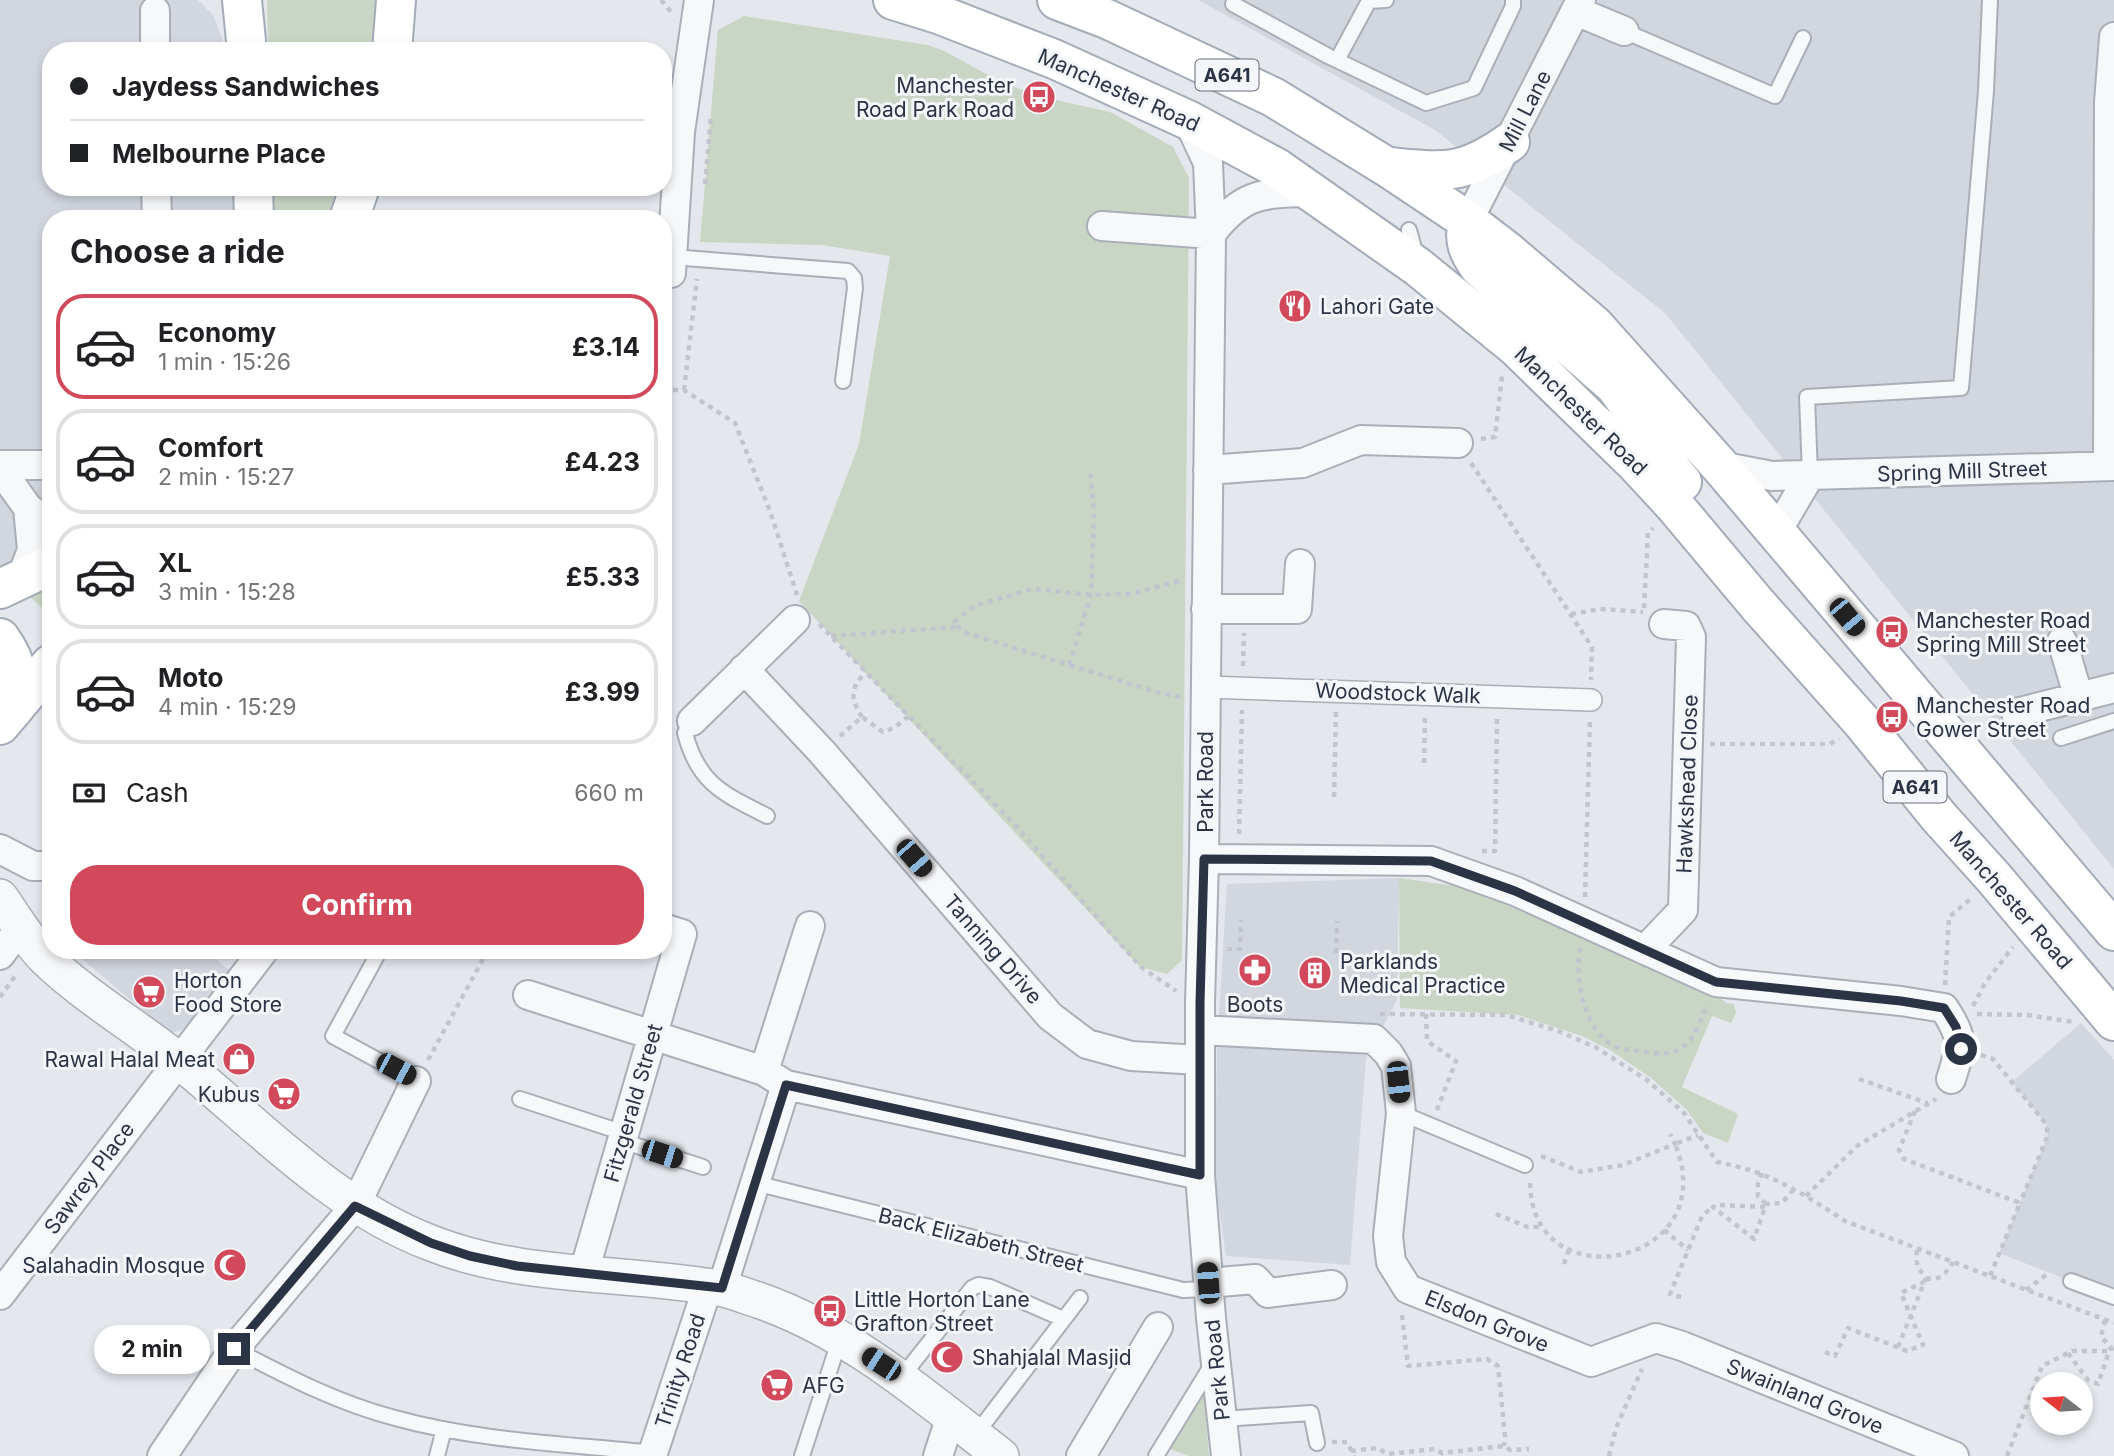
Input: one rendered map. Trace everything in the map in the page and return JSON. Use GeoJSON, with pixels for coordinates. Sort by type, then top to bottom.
{"type":"FeatureCollection","features":[{"type":"Feature","properties":{"kind":"main road"},"geometry":{"type":"LineString","coordinates":[[220,0],[245,28]]}},
{"type":"Feature","properties":{"kind":"main road","name":"Manchester Road"},"geometry":{"type":"LineString","coordinates":[[893,0],[1055,59],[1188,120],[1277,169],[1418,267],[1568,386],[1862,722],[1939,817],[2106,1012]]}},
{"type":"Feature","properties":{"kind":"main road","name":"A641"},"geometry":{"type":"LineString","coordinates":[[1058,0],[1107,19],[1273,97],[1387,167],[1468,221],[1594,325],[1720,466],[2114,931]]}},
{"type":"Feature","properties":{"kind":"main road"},"geometry":{"type":"LineString","coordinates":[[1387,167],[1441,172],[1461,169],[1510,142]]}},
{"type":"Feature","properties":{"kind":"main road"},"geometry":{"type":"LineString","coordinates":[[1418,267],[1439,252],[1468,221]]}},
{"type":"Feature","properties":{"kind":"main road"},"geometry":{"type":"LineString","coordinates":[[1468,221],[1465,235],[1467,249],[1479,267],[1598,370],[1618,402],[1738,551],[1757,604]]}},
{"type":"Feature","properties":{"kind":"main road"},"geometry":{"type":"LineString","coordinates":[[0,638],[12,654],[18,674],[7,718]]}},
{"type":"Feature","properties":{"kind":"main road"},"geometry":{"type":"LineString","coordinates":[[7,718],[42,675]]}},
{"type":"Feature","properties":{"kind":"street"},"geometry":{"type":"LineString","coordinates":[[672,127],[699,0]]}},
{"type":"Feature","properties":{"kind":"street"},"geometry":{"type":"LineString","coordinates":[[1579,6],[1624,31]]}},
{"type":"Feature","properties":{"kind":"street","name":"Mill Lane"},"geometry":{"type":"LineString","coordinates":[[1468,221],[1579,6]]}},
{"type":"Feature","properties":{"kind":"street"},"geometry":{"type":"LineString","coordinates":[[155,11],[155,42]]}},
{"type":"Feature","properties":{"kind":"street"},"geometry":{"type":"LineString","coordinates":[[2111,466],[2114,37]]}},
{"type":"Feature","properties":{"kind":"street","name":"Park Road"},"geometry":{"type":"LineString","coordinates":[[1188,120],[1208,163],[1211,234],[1200,1175],[1208,1286],[1226,1456]]}},
{"type":"Feature","properties":{"kind":"street"},"geometry":{"type":"LineString","coordinates":[[1102,226],[1211,234],[1234,207],[1255,197],[1269,193],[1311,192]]}},
{"type":"Feature","properties":{"kind":"street"},"geometry":{"type":"LineString","coordinates":[[1208,470],[1303,463],[1362,440],[1458,443]]}},
{"type":"Feature","properties":{"kind":"street"},"geometry":{"type":"LineString","coordinates":[[0,467],[42,465]]}},
{"type":"Feature","properties":{"kind":"street","name":"Spring Mill Street"},"geometry":{"type":"LineString","coordinates":[[1720,466],[1772,476],[2111,466]]}},
{"type":"Feature","properties":{"kind":"street"},"geometry":{"type":"LineString","coordinates":[[0,467],[40,516],[24,578]]}},
{"type":"Feature","properties":{"kind":"street"},"geometry":{"type":"LineString","coordinates":[[1776,533],[1810,475]]}},
{"type":"Feature","properties":{"kind":"street"},"geometry":{"type":"LineString","coordinates":[[1206,609],[1297,609],[1300,564]]}},
{"type":"Feature","properties":{"kind":"street"},"geometry":{"type":"LineString","coordinates":[[692,721],[802,612]]}},
{"type":"Feature","properties":{"kind":"street","name":"Hawkshead Close"},"geometry":{"type":"LineString","coordinates":[[1645,950],[1682,910],[1691,637],[1686,626],[1654,618]]}},
{"type":"Feature","properties":{"kind":"street"},"geometry":{"type":"LineString","coordinates":[[2062,641],[2078,695]]}},
{"type":"Feature","properties":{"kind":"street","name":"Tanning Drive"},"geometry":{"type":"LineString","coordinates":[[744,669],[822,752],[1050,1016],[1087,1044],[1131,1056],[1200,1060]]}},
{"type":"Feature","properties":{"kind":"street"},"geometry":{"type":"LineString","coordinates":[[2016,713],[2078,695],[2114,688]]}},
{"type":"Feature","properties":{"kind":"street","name":"Woodstock Walk"},"geometry":{"type":"LineString","coordinates":[[1205,694],[1336,691],[1591,700]]}},
{"type":"Feature","properties":{"kind":"street"},"geometry":{"type":"LineString","coordinates":[[0,849],[33,866],[42,866]]}},
{"type":"Feature","properties":{"kind":"street"},"geometry":{"type":"LineString","coordinates":[[1204,859],[1431,861],[1515,891],[1716,982],[1901,1001],[1951,1017],[1951,1079]]}},
{"type":"Feature","properties":{"kind":"street"},"geometry":{"type":"LineString","coordinates":[[0,897],[10,941],[42,957]]}},
{"type":"Feature","properties":{"kind":"street","name":"Trinity Road"},"geometry":{"type":"LineString","coordinates":[[652,1455],[755,1183],[775,1078],[810,926]]}},
{"type":"Feature","properties":{"kind":"street"},"geometry":{"type":"LineString","coordinates":[[47,959],[178,1061],[264,1136],[355,1206],[431,1243],[470,1256],[517,1266],[715,1287],[780,1308],[840,1338],[901,1378],[976,1436],[938,1456]]}},
{"type":"Feature","properties":{"kind":"street","name":"Sawrey Place"},"geometry":{"type":"LineString","coordinates":[[0,1295],[178,1061],[252,959]]}},
{"type":"Feature","properties":{"kind":"street","name":"Fitzgerald Street"},"geometry":{"type":"LineString","coordinates":[[584,1272],[652,1035],[667,959]]}},
{"type":"Feature","properties":{"kind":"street"},"geometry":{"type":"LineString","coordinates":[[528,995],[775,1078],[1200,1175]]}},
{"type":"Feature","properties":{"kind":"street"},"geometry":{"type":"LineString","coordinates":[[1200,1017],[1376,1027]]}},
{"type":"Feature","properties":{"kind":"street","name":"Elsdon Grove"},"geometry":{"type":"LineString","coordinates":[[1376,1027],[1396,1066],[1401,1113],[1388,1237],[1391,1262],[1408,1289],[1591,1362],[1656,1338]]}},
{"type":"Feature","properties":{"kind":"street"},"geometry":{"type":"LineString","coordinates":[[162,1456],[234,1349],[355,1206],[416,1081]]}},
{"type":"Feature","properties":{"kind":"street"},"geometry":{"type":"LineString","coordinates":[[1208,1286],[1255,1279],[1268,1293],[1332,1285]]}},
{"type":"Feature","properties":{"kind":"street"},"geometry":{"type":"LineString","coordinates":[[1081,1456],[1158,1327]]}},
{"type":"Feature","properties":{"kind":"street","name":"Swainland Grove"},"geometry":{"type":"LineString","coordinates":[[1656,1338],[1682,1346],[1954,1456]]}},
{"type":"Feature","properties":{"kind":"lane"},"geometry":{"type":"LineString","coordinates":[[1337,60],[1369,1],[1386,0]]}},
{"type":"Feature","properties":{"kind":"lane"},"geometry":{"type":"LineString","coordinates":[[1233,4],[1337,60],[1426,103],[1474,88],[1513,6],[1513,0]]}},
{"type":"Feature","properties":{"kind":"lane"},"geometry":{"type":"LineString","coordinates":[[1810,475],[1807,397],[1961,388],[1986,91],[1990,0]]}},
{"type":"Feature","properties":{"kind":"lane"},"geometry":{"type":"LineString","coordinates":[[1624,31],[1775,96],[1803,38]]}},
{"type":"Feature","properties":{"kind":"lane"},"geometry":{"type":"LineString","coordinates":[[1409,230],[1418,267]]}},
{"type":"Feature","properties":{"kind":"lane"},"geometry":{"type":"LineString","coordinates":[[672,265],[848,271],[854,278],[855,288],[843,381]]}},
{"type":"Feature","properties":{"kind":"lane"},"geometry":{"type":"LineString","coordinates":[[1618,402],[1651,419],[1665,433]]}},
{"type":"Feature","properties":{"kind":"lane"},"geometry":{"type":"LineString","coordinates":[[692,721],[685,733],[689,749],[712,785],[766,816]]}},
{"type":"Feature","properties":{"kind":"lane"},"geometry":{"type":"LineString","coordinates":[[2061,738],[2114,721]]}},
{"type":"Feature","properties":{"kind":"lane"},"geometry":{"type":"LineString","coordinates":[[375,959],[333,1036],[416,1081]]}},
{"type":"Feature","properties":{"kind":"lane"},"geometry":{"type":"LineString","coordinates":[[520,1099],[703,1167]]}},
{"type":"Feature","properties":{"kind":"lane"},"geometry":{"type":"LineString","coordinates":[[1401,1113],[1530,1168]]}},
{"type":"Feature","properties":{"kind":"lane","name":"Back Elizabeth Street"},"geometry":{"type":"LineString","coordinates":[[755,1183],[1183,1290],[1208,1286]]}},
{"type":"Feature","properties":{"kind":"lane"},"geometry":{"type":"LineString","coordinates":[[2071,1281],[2114,1297]]}},
{"type":"Feature","properties":{"kind":"lane"},"geometry":{"type":"LineString","coordinates":[[901,1378],[972,1288],[978,1285],[989,1287],[1063,1320]]}},
{"type":"Feature","properties":{"kind":"lane"},"geometry":{"type":"LineString","coordinates":[[976,1436],[1080,1298]]}},
{"type":"Feature","properties":{"kind":"lane"},"geometry":{"type":"LineString","coordinates":[[802,1456],[840,1338]]}},
{"type":"Feature","properties":{"kind":"lane"},"geometry":{"type":"LineString","coordinates":[[234,1349],[311,1389],[394,1418],[487,1436],[652,1455]]}},
{"type":"Feature","properties":{"kind":"lane"},"geometry":{"type":"LineString","coordinates":[[1156,1456],[1215,1359]]}},
{"type":"Feature","properties":{"kind":"lane"},"geometry":{"type":"LineString","coordinates":[[1222,1419],[1311,1413],[1314,1416],[1317,1443]]}},
{"type":"Feature","properties":{"kind":"lane"},"geometry":{"type":"LineString","coordinates":[[437,1456],[444,1429]]}},
{"type":"Feature","properties":{"kind":"path"},"geometry":{"type":"LineString","coordinates":[[672,390],[684,390],[735,423],[770,511],[802,612],[831,636],[1014,824],[1140,967],[1170,988],[1200,1017]]}},
{"type":"Feature","properties":{"kind":"path"},"geometry":{"type":"LineString","coordinates":[[1458,443],[1592,647],[1584,922],[1578,963],[1583,996],[1595,1031],[1614,1046],[1653,1054],[1677,1051],[1692,1038],[1705,1016],[1706,1005],[1721,999],[1738,984]]}},
{"type":"Feature","properties":{"kind":"path"},"geometry":{"type":"LineString","coordinates":[[1069,665],[1091,595],[1094,513],[1090,468]]}},
{"type":"Feature","properties":{"kind":"path"},"geometry":{"type":"LineString","coordinates":[[1571,614],[1600,609],[1654,618],[1648,533],[1674,505]]}},
{"type":"Feature","properties":{"kind":"path"},"geometry":{"type":"LineString","coordinates":[[1205,694],[1163,694],[963,632],[954,622],[974,606],[1032,589],[1091,595],[1132,594],[1207,573]]}},
{"type":"Feature","properties":{"kind":"path"},"geometry":{"type":"LineString","coordinates":[[831,636],[958,627]]}},
{"type":"Feature","properties":{"kind":"path"},"geometry":{"type":"LineString","coordinates":[[866,672],[851,694],[853,704],[862,717],[883,732],[894,728],[909,716]]}},
{"type":"Feature","properties":{"kind":"path"},"geometry":{"type":"LineString","coordinates":[[1334,797],[1336,691]]}},
{"type":"Feature","properties":{"kind":"path"},"geometry":{"type":"LineString","coordinates":[[1424,763],[1426,694]]}},
{"type":"Feature","properties":{"kind":"path"},"geometry":{"type":"LineString","coordinates":[[1481,850],[1494,851],[1498,697]]}},
{"type":"Feature","properties":{"kind":"path"},"geometry":{"type":"LineString","coordinates":[[822,752],[862,717]]}},
{"type":"Feature","properties":{"kind":"path"},"geometry":{"type":"LineString","coordinates":[[1688,743],[1829,744],[1862,722]]}},
{"type":"Feature","properties":{"kind":"path"},"geometry":{"type":"LineString","coordinates":[[1990,1276],[2048,1135],[2046,1124],[1993,1059],[1951,1017],[1949,917],[1994,878]]}},
{"type":"Feature","properties":{"kind":"path"},"geometry":{"type":"LineString","coordinates":[[1336,953],[1337,921]]}},
{"type":"Feature","properties":{"kind":"path"},"geometry":{"type":"LineString","coordinates":[[1951,1017],[1972,1007],[2009,950],[2034,926]]}},
{"type":"Feature","properties":{"kind":"path"},"geometry":{"type":"LineString","coordinates":[[416,1081],[483,959]]}},
{"type":"Feature","properties":{"kind":"path"},"geometry":{"type":"LineString","coordinates":[[1951,1017],[1976,1014],[2027,1015],[2074,1022],[2106,1012]]}},
{"type":"Feature","properties":{"kind":"path"},"geometry":{"type":"LineString","coordinates":[[1426,1014],[1427,1041],[1456,1061],[1430,1125]]}},
{"type":"Feature","properties":{"kind":"path"},"geometry":{"type":"LineString","coordinates":[[1376,1027],[1426,1014],[1506,1015],[1558,1031],[1595,1047],[1647,1080],[1684,1113],[1717,1162],[1762,1173],[1806,1196],[1845,1222],[1890,1240],[1918,1247],[2114,1323]]}},
{"type":"Feature","properties":{"kind":"path"},"geometry":{"type":"LineString","coordinates":[[1595,1047],[1603,1037]]}},
{"type":"Feature","properties":{"kind":"path"},"geometry":{"type":"LineString","coordinates":[[1858,1079],[1928,1104]]}},
{"type":"Feature","properties":{"kind":"path"},"geometry":{"type":"LineString","coordinates":[[1806,1196],[1857,1146],[1939,1097],[1951,1079]]}},
{"type":"Feature","properties":{"kind":"path"},"geometry":{"type":"LineString","coordinates":[[1914,1111],[1899,1150],[1904,1159],[2020,1203]]}},
{"type":"Feature","properties":{"kind":"path"},"geometry":{"type":"LineString","coordinates":[[1670,1134],[1675,1144],[1680,1155],[1682,1195],[1674,1217],[1645,1248],[1627,1255],[1607,1258],[1585,1256],[1549,1235],[1530,1197],[1530,1168],[1538,1155],[1581,1172],[1623,1165],[1675,1144],[1698,1135]]}},
{"type":"Feature","properties":{"kind":"path"},"geometry":{"type":"LineString","coordinates":[[1762,1173],[1758,1183],[1758,1196],[1765,1206]]}},
{"type":"Feature","properties":{"kind":"path"},"geometry":{"type":"LineString","coordinates":[[1681,1297],[1670,1294],[1702,1216],[1720,1205],[1765,1206],[1782,1203],[1794,1189]]}},
{"type":"Feature","properties":{"kind":"path"},"geometry":{"type":"LineString","coordinates":[[1713,1207],[1754,1239],[1765,1206]]}},
{"type":"Feature","properties":{"kind":"path"},"geometry":{"type":"LineString","coordinates":[[1496,1214],[1528,1227],[1544,1227]]}},
{"type":"Feature","properties":{"kind":"path"},"geometry":{"type":"LineString","coordinates":[[1664,1230],[1688,1250]]}},
{"type":"Feature","properties":{"kind":"path"},"geometry":{"type":"LineString","coordinates":[[1918,1247],[1917,1268],[1925,1280]]}},
{"type":"Feature","properties":{"kind":"path"},"geometry":{"type":"LineString","coordinates":[[1563,1264],[1569,1249]]}},
{"type":"Feature","properties":{"kind":"path"},"geometry":{"type":"LineString","coordinates":[[1825,1352],[1835,1356],[1848,1328],[1907,1351],[1923,1345],[1901,1293],[1925,1280],[1940,1278],[1953,1262]]}},
{"type":"Feature","properties":{"kind":"path"},"geometry":{"type":"LineString","coordinates":[[2026,1290],[2050,1272]]}},
{"type":"Feature","properties":{"kind":"path"},"geometry":{"type":"LineString","coordinates":[[1898,1347],[1925,1280]]}},
{"type":"Feature","properties":{"kind":"path"},"geometry":{"type":"LineString","coordinates":[[1402,1315],[1408,1366],[1487,1359],[1498,1366],[1504,1446]]}},
{"type":"Feature","properties":{"kind":"path"},"geometry":{"type":"LineString","coordinates":[[2105,1320],[2101,1336],[2112,1349]]}},
{"type":"Feature","properties":{"kind":"path"},"geometry":{"type":"LineString","coordinates":[[1609,1456],[1616,1428],[1656,1338]]}},
{"type":"Feature","properties":{"kind":"path"},"geometry":{"type":"LineString","coordinates":[[2007,1456],[2042,1366],[2068,1353],[2112,1349]]}},
{"type":"Feature","properties":{"kind":"path"},"geometry":{"type":"LineString","coordinates":[[2068,1353],[2088,1380],[2098,1384],[2112,1349]]}},
{"type":"Feature","properties":{"kind":"path"},"geometry":{"type":"LineString","coordinates":[[1317,1443],[1347,1442],[1352,1454],[1377,1448],[1388,1454],[1435,1448],[1442,1453],[1504,1446],[1510,1450],[1529,1449]]}},
{"type":"Feature","properties":{"kind":"shaded area"},"geometry":{"type":"Polygon","coordinates":[[[0,0],[198,0],[213,15],[224,42],[42,42],[42,196],[236,196],[236,210],[42,210],[42,549],[0,572],[0,0]]]}},
{"type":"Feature","properties":{"kind":"shaded area"},"geometry":{"type":"Polygon","coordinates":[[[1198,0],[2114,0],[2114,869],[1665,313],[1435,130],[1198,0]]]}},
{"type":"Feature","properties":{"kind":"shaded area"},"geometry":{"type":"Polygon","coordinates":[[[1399,878],[1397,1000],[1366,1058],[1350,1265],[1226,1256],[1215,1179],[1217,1049],[1227,884],[1399,878]]]}},
{"type":"Feature","properties":{"kind":"shaded area"},"geometry":{"type":"Polygon","coordinates":[[[82,959],[216,959],[233,973],[182,1030],[170,1033],[82,959]]]}},
{"type":"Feature","properties":{"kind":"shaded area"},"geometry":{"type":"Polygon","coordinates":[[[2081,1023],[2114,1060],[2114,1298],[1999,1253],[2048,1135],[2046,1124],[2012,1082],[2081,1023]]]}},
{"type":"Feature","properties":{"kind":"green space"},"geometry":{"type":"Polygon","coordinates":[[[267,0],[377,0],[376,42],[268,42],[267,0]]]}},
{"type":"Feature","properties":{"kind":"green space"},"geometry":{"type":"Polygon","coordinates":[[[744,16],[928,45],[1003,83],[1046,98],[1110,112],[1173,147],[1189,178],[1182,960],[1167,974],[1140,967],[799,601],[859,444],[890,256],[822,245],[700,242],[718,30],[744,16]]]}},
{"type":"Feature","properties":{"kind":"green space"},"geometry":{"type":"Polygon","coordinates":[[[271,196],[343,196],[337,210],[271,210],[271,196]]]}},
{"type":"Feature","properties":{"kind":"green space"},"geometry":{"type":"Polygon","coordinates":[[[42,587],[42,608],[29,596],[42,587]]]}},
{"type":"Feature","properties":{"kind":"green space"},"geometry":{"type":"Polygon","coordinates":[[[1399,878],[1468,888],[1605,948],[1715,992],[1726,1003],[1734,1004],[1736,1013],[1731,1023],[1712,1016],[1682,1087],[1738,1114],[1728,1143],[1703,1133],[1687,1110],[1651,1078],[1610,1050],[1582,1036],[1518,1015],[1400,1008],[1399,878]]]}},
{"type":"Feature","properties":{"kind":"green space"},"geometry":{"type":"Polygon","coordinates":[[[1203,1386],[1209,1456],[1189,1456],[1167,1448],[1203,1386]]]}},
{"type":"Feature","properties":{"kind":"place","name":"Manchester Road Park Road"},"geometry":{"type":"Point","coordinates":[1039,97]}},
{"type":"Feature","properties":{"kind":"place","name":"Lahori Gate"},"geometry":{"type":"Point","coordinates":[1295,306]}},
{"type":"Feature","properties":{"kind":"place","name":"Manchester Road Spring Mill Street"},"geometry":{"type":"Point","coordinates":[1892,632]}},
{"type":"Feature","properties":{"kind":"place","name":"Manchester Road Gower Street"},"geometry":{"type":"Point","coordinates":[1892,717]}},
{"type":"Feature","properties":{"kind":"place","name":"Boots"},"geometry":{"type":"Point","coordinates":[1255,970]}},
{"type":"Feature","properties":{"kind":"place","name":"Parklands Medical Practice"},"geometry":{"type":"Point","coordinates":[1315,973]}},
{"type":"Feature","properties":{"kind":"place","name":"Horton Food Store"},"geometry":{"type":"Point","coordinates":[149,992]}},
{"type":"Feature","properties":{"kind":"place","name":"Rawal Halal Meat"},"geometry":{"type":"Point","coordinates":[239,1059]}},
{"type":"Feature","properties":{"kind":"place","name":"Kubus"},"geometry":{"type":"Point","coordinates":[284,1094]}},
{"type":"Feature","properties":{"kind":"place","name":"Salahadin Mosque"},"geometry":{"type":"Point","coordinates":[230,1265]}},
{"type":"Feature","properties":{"kind":"place","name":"Little Horton Lane Grafton Street"},"geometry":{"type":"Point","coordinates":[830,1311]}},
{"type":"Feature","properties":{"kind":"place","name":"Shahjalal Masjid"},"geometry":{"type":"Point","coordinates":[947,1357]}},
{"type":"Feature","properties":{"kind":"place","name":"AFG"},"geometry":{"type":"Point","coordinates":[777,1385]}},
{"type":"Feature","properties":{"kind":"route"},"geometry":{"type":"LineString","coordinates":[[234,1349],[355,1206],[431,1243],[470,1256],[517,1266],[722,1288],[786,1085],[1200,1175],[1200,1003],[1204,859],[1431,861],[1515,891],[1716,982],[1944,1008],[1956,1027],[1961,1049]]}}]}
